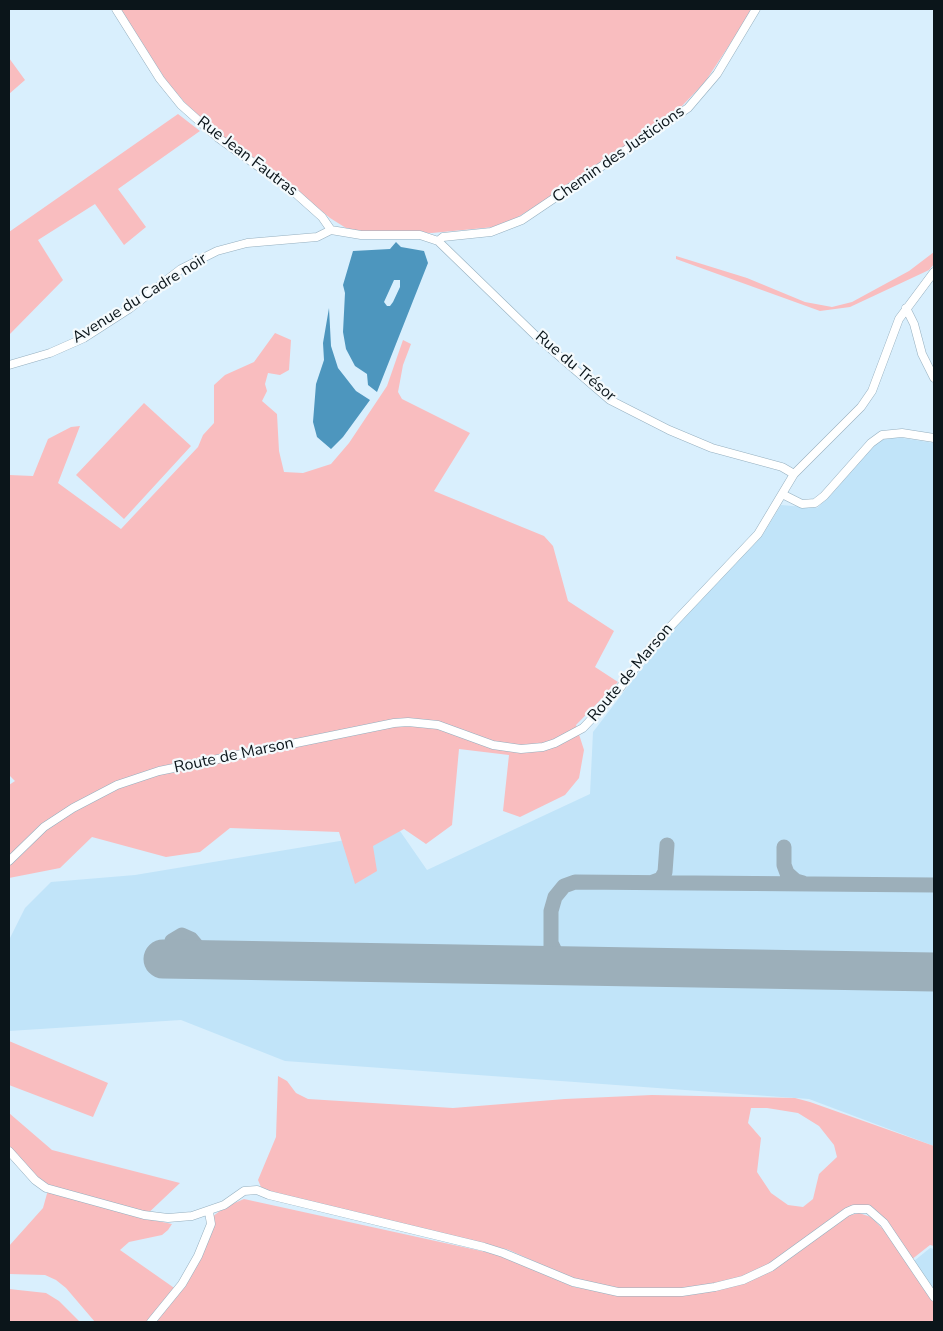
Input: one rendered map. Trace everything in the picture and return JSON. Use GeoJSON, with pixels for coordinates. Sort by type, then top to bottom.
{"type":"FeatureCollection","features":[{"type":"Feature","properties":{"kind":"street","name":"Rue Jean Fautras"},"geometry":{"type":"LineString","coordinates":[[116,9],[160,79],[182,104],[216,137],[294,192],[322,217],[331,230]]}},
{"type":"Feature","properties":{"kind":"street","name":"Chemin des Justicions"},"geometry":{"type":"LineString","coordinates":[[438,241],[456,235],[491,232],[522,220],[688,108],[718,74],[756,9]]}},
{"type":"Feature","properties":{"kind":"street"},"geometry":{"type":"LineString","coordinates":[[331,230],[360,235],[420,236],[438,241]]}},
{"type":"Feature","properties":{"kind":"street","name":"Avenue du Cadre noir"},"geometry":{"type":"LineString","coordinates":[[9,365],[50,353],[84,338],[129,309],[181,269],[217,251],[247,243],[317,236],[331,230]]}},
{"type":"Feature","properties":{"kind":"street","name":"Rue du Trésor"},"geometry":{"type":"LineString","coordinates":[[438,241],[536,336],[610,400],[697,442],[734,455],[782,467],[794,474]]}},
{"type":"Feature","properties":{"kind":"street","name":"Route de Marson"},"geometry":{"type":"LineString","coordinates":[[9,860],[44,827],[73,808],[126,781],[159,771],[394,723],[438,725],[506,748],[543,747],[566,739],[583,728],[600,712],[618,692],[651,647],[758,534],[794,474],[844,424],[872,392],[899,319],[934,272]]}},
{"type":"Feature","properties":{"kind":"street"},"geometry":{"type":"LineString","coordinates":[[906,308],[914,324],[922,354],[934,378]]}},
{"type":"Feature","properties":{"kind":"street"},"geometry":{"type":"LineString","coordinates":[[782,494],[802,504],[815,503],[824,496],[871,442],[882,436],[902,433],[934,438]]}},
{"type":"Feature","properties":{"kind":"street"},"geometry":{"type":"LineString","coordinates":[[9,1151],[35,1180],[46,1188],[155,1217],[179,1218],[209,1212],[234,1200],[244,1191],[257,1190],[269,1196],[503,1253],[559,1277],[595,1288],[648,1292],[682,1292],[715,1287],[757,1275],[847,1212],[854,1209],[868,1209],[884,1223],[934,1297]]}},
{"type":"Feature","properties":{"kind":"street"},"geometry":{"type":"LineString","coordinates":[[151,1322],[182,1284],[198,1256],[211,1224],[209,1212]]}},
{"type":"Feature","properties":{"kind":"shaded area"},"geometry":{"type":"Polygon","coordinates":[[[120,9],[753,9],[705,82],[681,107],[633,141],[551,197],[508,223],[494,227],[432,233],[359,231],[346,228],[330,218],[269,168],[210,128],[194,113],[167,82],[120,9]]]}},
{"type":"Feature","properties":{"kind":"shaded area"},"geometry":{"type":"Polygon","coordinates":[[[9,58],[25,80],[9,94],[9,58]]]}},
{"type":"Feature","properties":{"kind":"shaded area"},"geometry":{"type":"Polygon","coordinates":[[[178,114],[200,131],[118,189],[146,227],[124,245],[95,204],[38,240],[63,280],[9,335],[9,232],[178,114]]]}},
{"type":"Feature","properties":{"kind":"shaded area"},"geometry":{"type":"Polygon","coordinates":[[[934,252],[934,264],[929,270],[850,307],[820,311],[676,259],[676,256],[747,278],[805,302],[832,307],[852,302],[909,271],[934,252]]]}},
{"type":"Feature","properties":{"kind":"shaded area"},"geometry":{"type":"Polygon","coordinates":[[[275,333],[291,340],[289,370],[280,375],[268,373],[265,384],[267,391],[262,401],[277,414],[279,451],[284,472],[303,473],[331,464],[349,443],[387,386],[403,340],[411,344],[403,365],[398,392],[402,399],[470,433],[434,491],[544,536],[553,546],[568,601],[614,631],[595,667],[618,682],[576,725],[584,750],[579,778],[565,795],[520,817],[503,811],[509,755],[459,749],[452,825],[426,844],[404,829],[373,846],[377,871],[355,884],[339,832],[230,828],[200,852],[166,857],[92,837],[60,868],[9,878],[9,785],[15,781],[9,775],[9,475],[33,476],[48,439],[71,427],[80,426],[58,483],[121,529],[198,447],[203,435],[214,423],[214,385],[225,375],[254,362],[275,333]]]}},
{"type":"Feature","properties":{"kind":"shaded area"},"geometry":{"type":"Polygon","coordinates":[[[144,403],[191,446],[124,519],[76,475],[144,403]]]}},
{"type":"Feature","properties":{"kind":"shaded area"},"geometry":{"type":"Polygon","coordinates":[[[896,437],[934,443],[934,1146],[809,1099],[285,1061],[181,1020],[9,1031],[9,940],[25,908],[51,882],[135,875],[400,831],[427,870],[590,794],[593,732],[665,638],[762,536],[781,505],[817,508],[831,495],[877,441],[896,437]]]}},
{"type":"Feature","properties":{"kind":"shaded area"},"geometry":{"type":"Polygon","coordinates":[[[9,1041],[108,1083],[93,1117],[9,1085],[9,1041]]]}},
{"type":"Feature","properties":{"kind":"shaded area"},"geometry":{"type":"Polygon","coordinates":[[[278,1076],[287,1081],[296,1093],[308,1099],[453,1108],[565,1099],[652,1095],[795,1098],[934,1146],[934,1246],[930,1245],[911,1260],[887,1223],[864,1205],[853,1206],[771,1265],[743,1277],[682,1290],[619,1289],[573,1279],[509,1250],[273,1195],[261,1187],[258,1180],[276,1137],[278,1076]],[[751,1108],[748,1123],[761,1138],[757,1172],[771,1193],[788,1205],[803,1207],[813,1199],[819,1174],[837,1157],[834,1145],[819,1126],[798,1113],[767,1108],[751,1108]]]}},
{"type":"Feature","properties":{"kind":"shaded area"},"geometry":{"type":"Polygon","coordinates":[[[9,1113],[52,1150],[180,1183],[143,1218],[172,1224],[168,1230],[162,1235],[129,1242],[120,1250],[180,1292],[212,1217],[225,1207],[244,1199],[504,1256],[574,1287],[630,1296],[746,1281],[847,1216],[859,1213],[871,1217],[886,1232],[934,1303],[934,1322],[95,1322],[66,1288],[56,1280],[45,1275],[9,1274],[9,1246],[43,1208],[48,1190],[9,1147],[9,1113]]]}},
{"type":"Feature","properties":{"kind":"shaded area"},"geometry":{"type":"Polygon","coordinates":[[[930,1248],[934,1249],[934,1290],[914,1261],[930,1248]]]}},
{"type":"Feature","properties":{"kind":"shaded area"},"geometry":{"type":"Polygon","coordinates":[[[9,1289],[46,1293],[59,1301],[80,1322],[9,1322],[9,1289]]]}},
{"type":"Feature","properties":{"kind":"water"},"geometry":{"type":"Polygon","coordinates":[[[396,242],[401,247],[424,251],[428,263],[377,392],[368,385],[367,374],[355,366],[346,349],[343,332],[345,293],[343,285],[353,251],[390,249],[396,242]],[[394,280],[384,302],[387,306],[390,306],[393,302],[400,287],[400,280],[394,280]]]}},
{"type":"Feature","properties":{"kind":"water"},"geometry":{"type":"Polygon","coordinates":[[[329,308],[331,346],[338,368],[356,391],[370,400],[343,437],[331,449],[317,437],[313,422],[316,384],[324,360],[323,343],[329,308]]]}},
{"type":"Feature","properties":{"kind":"taxiway"},"geometry":{"type":"LineString","coordinates":[[653,882],[661,879],[665,872],[667,845]]}},
{"type":"Feature","properties":{"kind":"taxiway"},"geometry":{"type":"LineString","coordinates":[[784,847],[784,865],[787,873],[796,881],[803,883]]}},
{"type":"Feature","properties":{"kind":"taxiway"},"geometry":{"type":"LineString","coordinates":[[532,964],[543,960],[551,950],[551,911],[555,897],[564,886],[575,882],[934,885]]}},
{"type":"Feature","properties":{"kind":"taxiway"},"geometry":{"type":"LineString","coordinates":[[171,959],[172,941],[182,935],[191,939],[206,957],[223,960]]}},
{"type":"Feature","properties":{"kind":"taxiway"},"geometry":{"type":"LineString","coordinates":[[552,945],[558,958],[573,965]]}},
{"type":"Feature","properties":{"kind":"runway"},"geometry":{"type":"LineString","coordinates":[[163,959],[934,972]]}}]}
